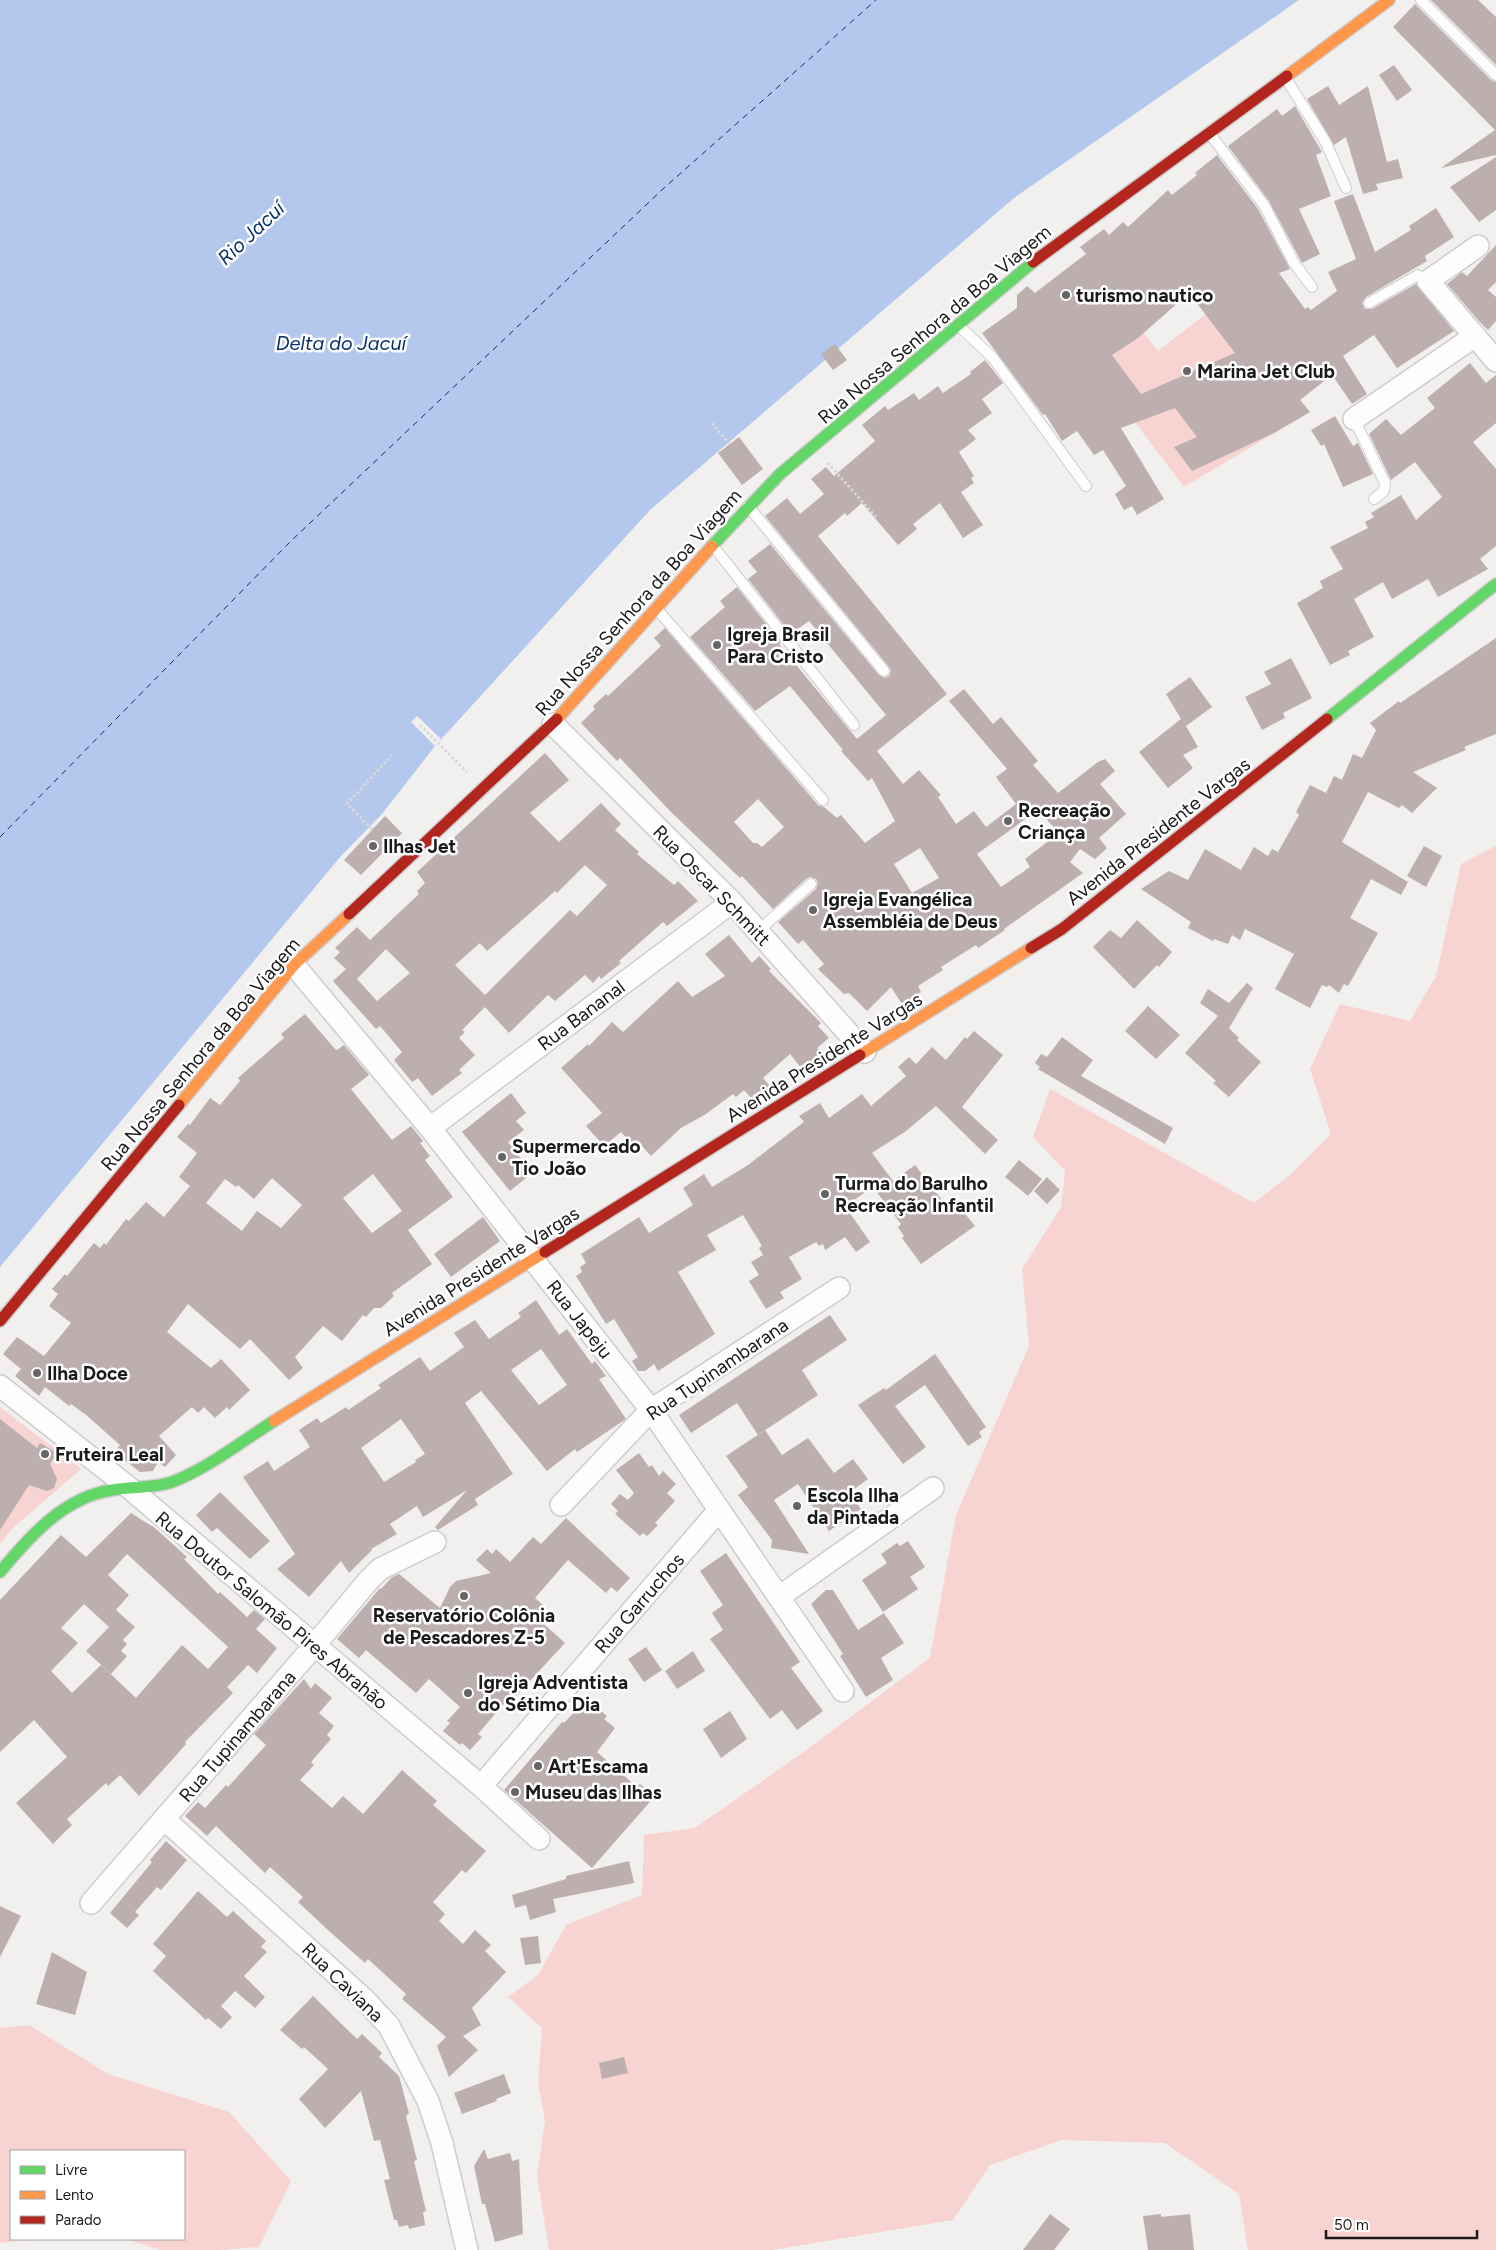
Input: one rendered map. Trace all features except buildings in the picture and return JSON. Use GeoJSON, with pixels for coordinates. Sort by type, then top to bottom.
{"type":"FeatureCollection","features":[{"type":"Feature","properties":{"kind":"street","name":"Rua Nossa Senhora da Boa Viagem"},"geometry":{"type":"LineString","coordinates":[[0,1321],[294,965],[553,724],[748,506],[780,474],[1031,263],[1389,0]]}},
{"type":"Feature","properties":{"kind":"street"},"geometry":{"type":"LineString","coordinates":[[1478,246],[1428,282],[1496,361]]}},
{"type":"Feature","properties":{"kind":"street"},"geometry":{"type":"LineString","coordinates":[[1354,419],[1475,336]]}},
{"type":"Feature","properties":{"kind":"street","name":"Avenida Presidente Vargas"},"geometry":{"type":"LineString","coordinates":[[0,1572],[17,1551],[52,1517],[72,1504],[96,1493],[127,1486],[156,1486],[175,1481],[196,1470],[1062,929],[1496,584]]}},
{"type":"Feature","properties":{"kind":"street","name":"Rua Oscar Schmitt"},"geometry":{"type":"LineString","coordinates":[[553,724],[732,902],[865,1052]]}},
{"type":"Feature","properties":{"kind":"street","name":"Rua Bananal"},"geometry":{"type":"LineString","coordinates":[[430,1128],[732,902]]}},
{"type":"Feature","properties":{"kind":"street","name":"Rua Japeju"},"geometry":{"type":"LineString","coordinates":[[294,965],[430,1128],[535,1259],[651,1410],[843,1691]]}},
{"type":"Feature","properties":{"kind":"street","name":"Rua Tupinambarana"},"geometry":{"type":"LineString","coordinates":[[561,1504],[651,1410],[839,1288]]}},
{"type":"Feature","properties":{"kind":"street","name":"Rua Doutor Salomão Pires Abrahão"},"geometry":{"type":"LineString","coordinates":[[0,1386],[127,1486],[481,1786],[539,1840]]}},
{"type":"Feature","properties":{"kind":"street"},"geometry":{"type":"LineString","coordinates":[[779,1597],[933,1488]]}},
{"type":"Feature","properties":{"kind":"street","name":"Rua Garruchos"},"geometry":{"type":"LineString","coordinates":[[481,1786],[719,1510]]}},
{"type":"Feature","properties":{"kind":"street","name":"Rua Tupinambarana"},"geometry":{"type":"LineString","coordinates":[[91,1903],[380,1569],[436,1542]]}},
{"type":"Feature","properties":{"kind":"street","name":"Rua Caviana"},"geometry":{"type":"LineString","coordinates":[[164,1819],[364,1999],[388,2026],[428,2101],[442,2143],[467,2250]]}},
{"type":"Feature","properties":{"kind":"lane"},"geometry":{"type":"LineString","coordinates":[[1420,0],[1496,76]]}},
{"type":"Feature","properties":{"kind":"lane"},"geometry":{"type":"LineString","coordinates":[[1284,77],[1326,141],[1346,188]]}},
{"type":"Feature","properties":{"kind":"lane"},"geometry":{"type":"LineString","coordinates":[[1209,132],[1264,205],[1294,263],[1312,287]]}},
{"type":"Feature","properties":{"kind":"lane"},"geometry":{"type":"LineString","coordinates":[[1369,303],[1418,275],[1428,282]]}},
{"type":"Feature","properties":{"kind":"lane"},"geometry":{"type":"LineString","coordinates":[[957,325],[992,358],[1086,486]]}},
{"type":"Feature","properties":{"kind":"lane"},"geometry":{"type":"LineString","coordinates":[[1354,419],[1385,483],[1384,492],[1374,499]]}},
{"type":"Feature","properties":{"kind":"lane"},"geometry":{"type":"LineString","coordinates":[[748,506],[884,671]]}},
{"type":"Feature","properties":{"kind":"lane"},"geometry":{"type":"LineString","coordinates":[[712,546],[854,725]]}},
{"type":"Feature","properties":{"kind":"lane"},"geometry":{"type":"LineString","coordinates":[[656,608],[823,800]]}},
{"type":"Feature","properties":{"kind":"lane"},"geometry":{"type":"LineString","coordinates":[[758,931],[811,884]]}},
{"type":"Feature","properties":{"kind":"path"},"geometry":{"type":"LineString","coordinates":[[712,423],[729,444]]}},
{"type":"Feature","properties":{"kind":"path"},"geometry":{"type":"LineString","coordinates":[[814,447],[876,517]]}},
{"type":"Feature","properties":{"kind":"path"},"geometry":{"type":"LineString","coordinates":[[420,725],[483,789]]}},
{"type":"Feature","properties":{"kind":"path"},"geometry":{"type":"LineString","coordinates":[[372,829],[347,804],[392,755]]}},
{"type":"Feature","properties":{"kind":"shaded area","name":"Marina Jet Club"},"geometry":{"type":"Polygon","coordinates":[[[1084,255],[1158,351],[1224,300],[1310,412],[1184,487],[1036,292],[1084,255]]]}},
{"type":"Feature","properties":{"kind":"shaded area"},"geometry":{"type":"Polygon","coordinates":[[[1496,846],[1496,2250],[1248,2250],[1239,2194],[1165,2143],[1062,2140],[990,2165],[953,2220],[773,2250],[549,2250],[537,2175],[545,2121],[538,2084],[542,2028],[508,1997],[538,1975],[566,1925],[642,1895],[644,1835],[695,1828],[798,1756],[930,1658],[956,1515],[1029,1346],[1022,1269],[1061,1207],[1065,1171],[1033,1137],[1050,1089],[1254,1203],[1291,1174],[1331,1134],[1310,1069],[1340,1004],[1410,1021],[1436,976],[1461,864],[1496,846]]]}},
{"type":"Feature","properties":{"kind":"shaded area"},"geometry":{"type":"Polygon","coordinates":[[[0,1407],[81,1469],[13,1528],[0,1544],[0,1407]]]}},
{"type":"Feature","properties":{"kind":"shaded area"},"geometry":{"type":"Polygon","coordinates":[[[29,2025],[108,2074],[229,2112],[291,2181],[259,2247],[220,2250],[161,2250],[128,2240],[185,2240],[185,2150],[10,2150],[10,2240],[26,2240],[0,2243],[0,2028],[29,2025]]]}},
{"type":"Feature","properties":{"kind":"water","name":"Delta do Jacuí"},"geometry":{"type":"Polygon","coordinates":[[[0,0],[1299,0],[1014,198],[651,509],[435,746],[382,814],[341,856],[0,1267],[0,0]]]}},
{"type":"Feature","properties":{"kind":"pier"},"geometry":{"type":"Polygon","coordinates":[[[417,716],[441,739],[435,746],[411,722],[417,716]]]}},
{"type":"Feature","properties":{"kind":"ferry route"},"geometry":{"type":"LineString","coordinates":[[0,837],[291,541],[664,188],[876,0]]}},
{"type":"Feature","properties":{"kind":"traffic: fast"},"geometry":{"type":"LineString","coordinates":[[712,546],[780,474],[1033,262]]}},
{"type":"Feature","properties":{"kind":"traffic: fast"},"geometry":{"type":"LineString","coordinates":[[1327,719],[1496,584]]}},
{"type":"Feature","properties":{"kind":"traffic: fast"},"geometry":{"type":"LineString","coordinates":[[0,1572],[23,1545],[49,1520],[78,1501],[112,1490],[157,1486],[172,1482],[198,1470],[274,1421]]}},
{"type":"Feature","properties":{"kind":"traffic: slow"},"geometry":{"type":"LineString","coordinates":[[1287,76],[1389,0]]}},
{"type":"Feature","properties":{"kind":"traffic: slow"},"geometry":{"type":"LineString","coordinates":[[557,719],[712,546]]}},
{"type":"Feature","properties":{"kind":"traffic: slow"},"geometry":{"type":"LineString","coordinates":[[179,1105],[294,965],[349,914]]}},
{"type":"Feature","properties":{"kind":"traffic: slow"},"geometry":{"type":"LineString","coordinates":[[860,1055],[1031,948]]}},
{"type":"Feature","properties":{"kind":"traffic: slow"},"geometry":{"type":"LineString","coordinates":[[274,1421],[545,1252]]}},
{"type":"Feature","properties":{"kind":"traffic: jam"},"geometry":{"type":"LineString","coordinates":[[1033,262],[1287,76]]}},
{"type":"Feature","properties":{"kind":"traffic: jam"},"geometry":{"type":"LineString","coordinates":[[349,914],[557,719]]}},
{"type":"Feature","properties":{"kind":"traffic: jam"},"geometry":{"type":"LineString","coordinates":[[1031,948],[1062,929],[1327,719]]}},
{"type":"Feature","properties":{"kind":"traffic: jam"},"geometry":{"type":"LineString","coordinates":[[545,1252],[860,1055]]}},
{"type":"Feature","properties":{"kind":"traffic: jam"},"geometry":{"type":"LineString","coordinates":[[0,1321],[179,1105]]}},
{"type":"Feature","properties":{"kind":"place","name":"turismo nautico"},"geometry":{"type":"Point","coordinates":[1066,295]}},
{"type":"Feature","properties":{"kind":"place","name":"Marina Jet Club"},"geometry":{"type":"Point","coordinates":[1187,371]}},
{"type":"Feature","properties":{"kind":"place","name":"Igreja Brasil Para Cristo"},"geometry":{"type":"Point","coordinates":[717,645]}},
{"type":"Feature","properties":{"kind":"place","name":"Recreação Criança"},"geometry":{"type":"Point","coordinates":[1008,821]}},
{"type":"Feature","properties":{"kind":"place","name":"Ilhas Jet"},"geometry":{"type":"Point","coordinates":[373,846]}},
{"type":"Feature","properties":{"kind":"place","name":"Igreja Evangélica Assembléia de Deus"},"geometry":{"type":"Point","coordinates":[813,910]}},
{"type":"Feature","properties":{"kind":"place","name":"Supermercado Tio João"},"geometry":{"type":"Point","coordinates":[502,1157]}},
{"type":"Feature","properties":{"kind":"place","name":"Turma do Barulho Recreação Infantil"},"geometry":{"type":"Point","coordinates":[825,1194]}},
{"type":"Feature","properties":{"kind":"place","name":"Ilha Doce"},"geometry":{"type":"Point","coordinates":[37,1373]}},
{"type":"Feature","properties":{"kind":"place","name":"Fruteira Leal"},"geometry":{"type":"Point","coordinates":[45,1454]}},
{"type":"Feature","properties":{"kind":"place","name":"Escola Ilha da Pintada"},"geometry":{"type":"Point","coordinates":[797,1506]}},
{"type":"Feature","properties":{"kind":"place","name":"Reservatório Colônia de Pescadores Z-5"},"geometry":{"type":"Point","coordinates":[464,1596]}},
{"type":"Feature","properties":{"kind":"place","name":"Igreja Adventista do Sétimo Dia"},"geometry":{"type":"Point","coordinates":[468,1693]}},
{"type":"Feature","properties":{"kind":"place","name":"Art'Escama"},"geometry":{"type":"Point","coordinates":[538,1766]}},
{"type":"Feature","properties":{"kind":"place","name":"Museu das Ilhas"},"geometry":{"type":"Point","coordinates":[515,1792]}},
{"type":"Feature","properties":{"kind":"water label","name":"Rio Jacuí"},"geometry":{"type":"Point","coordinates":[251,233]}}]}
